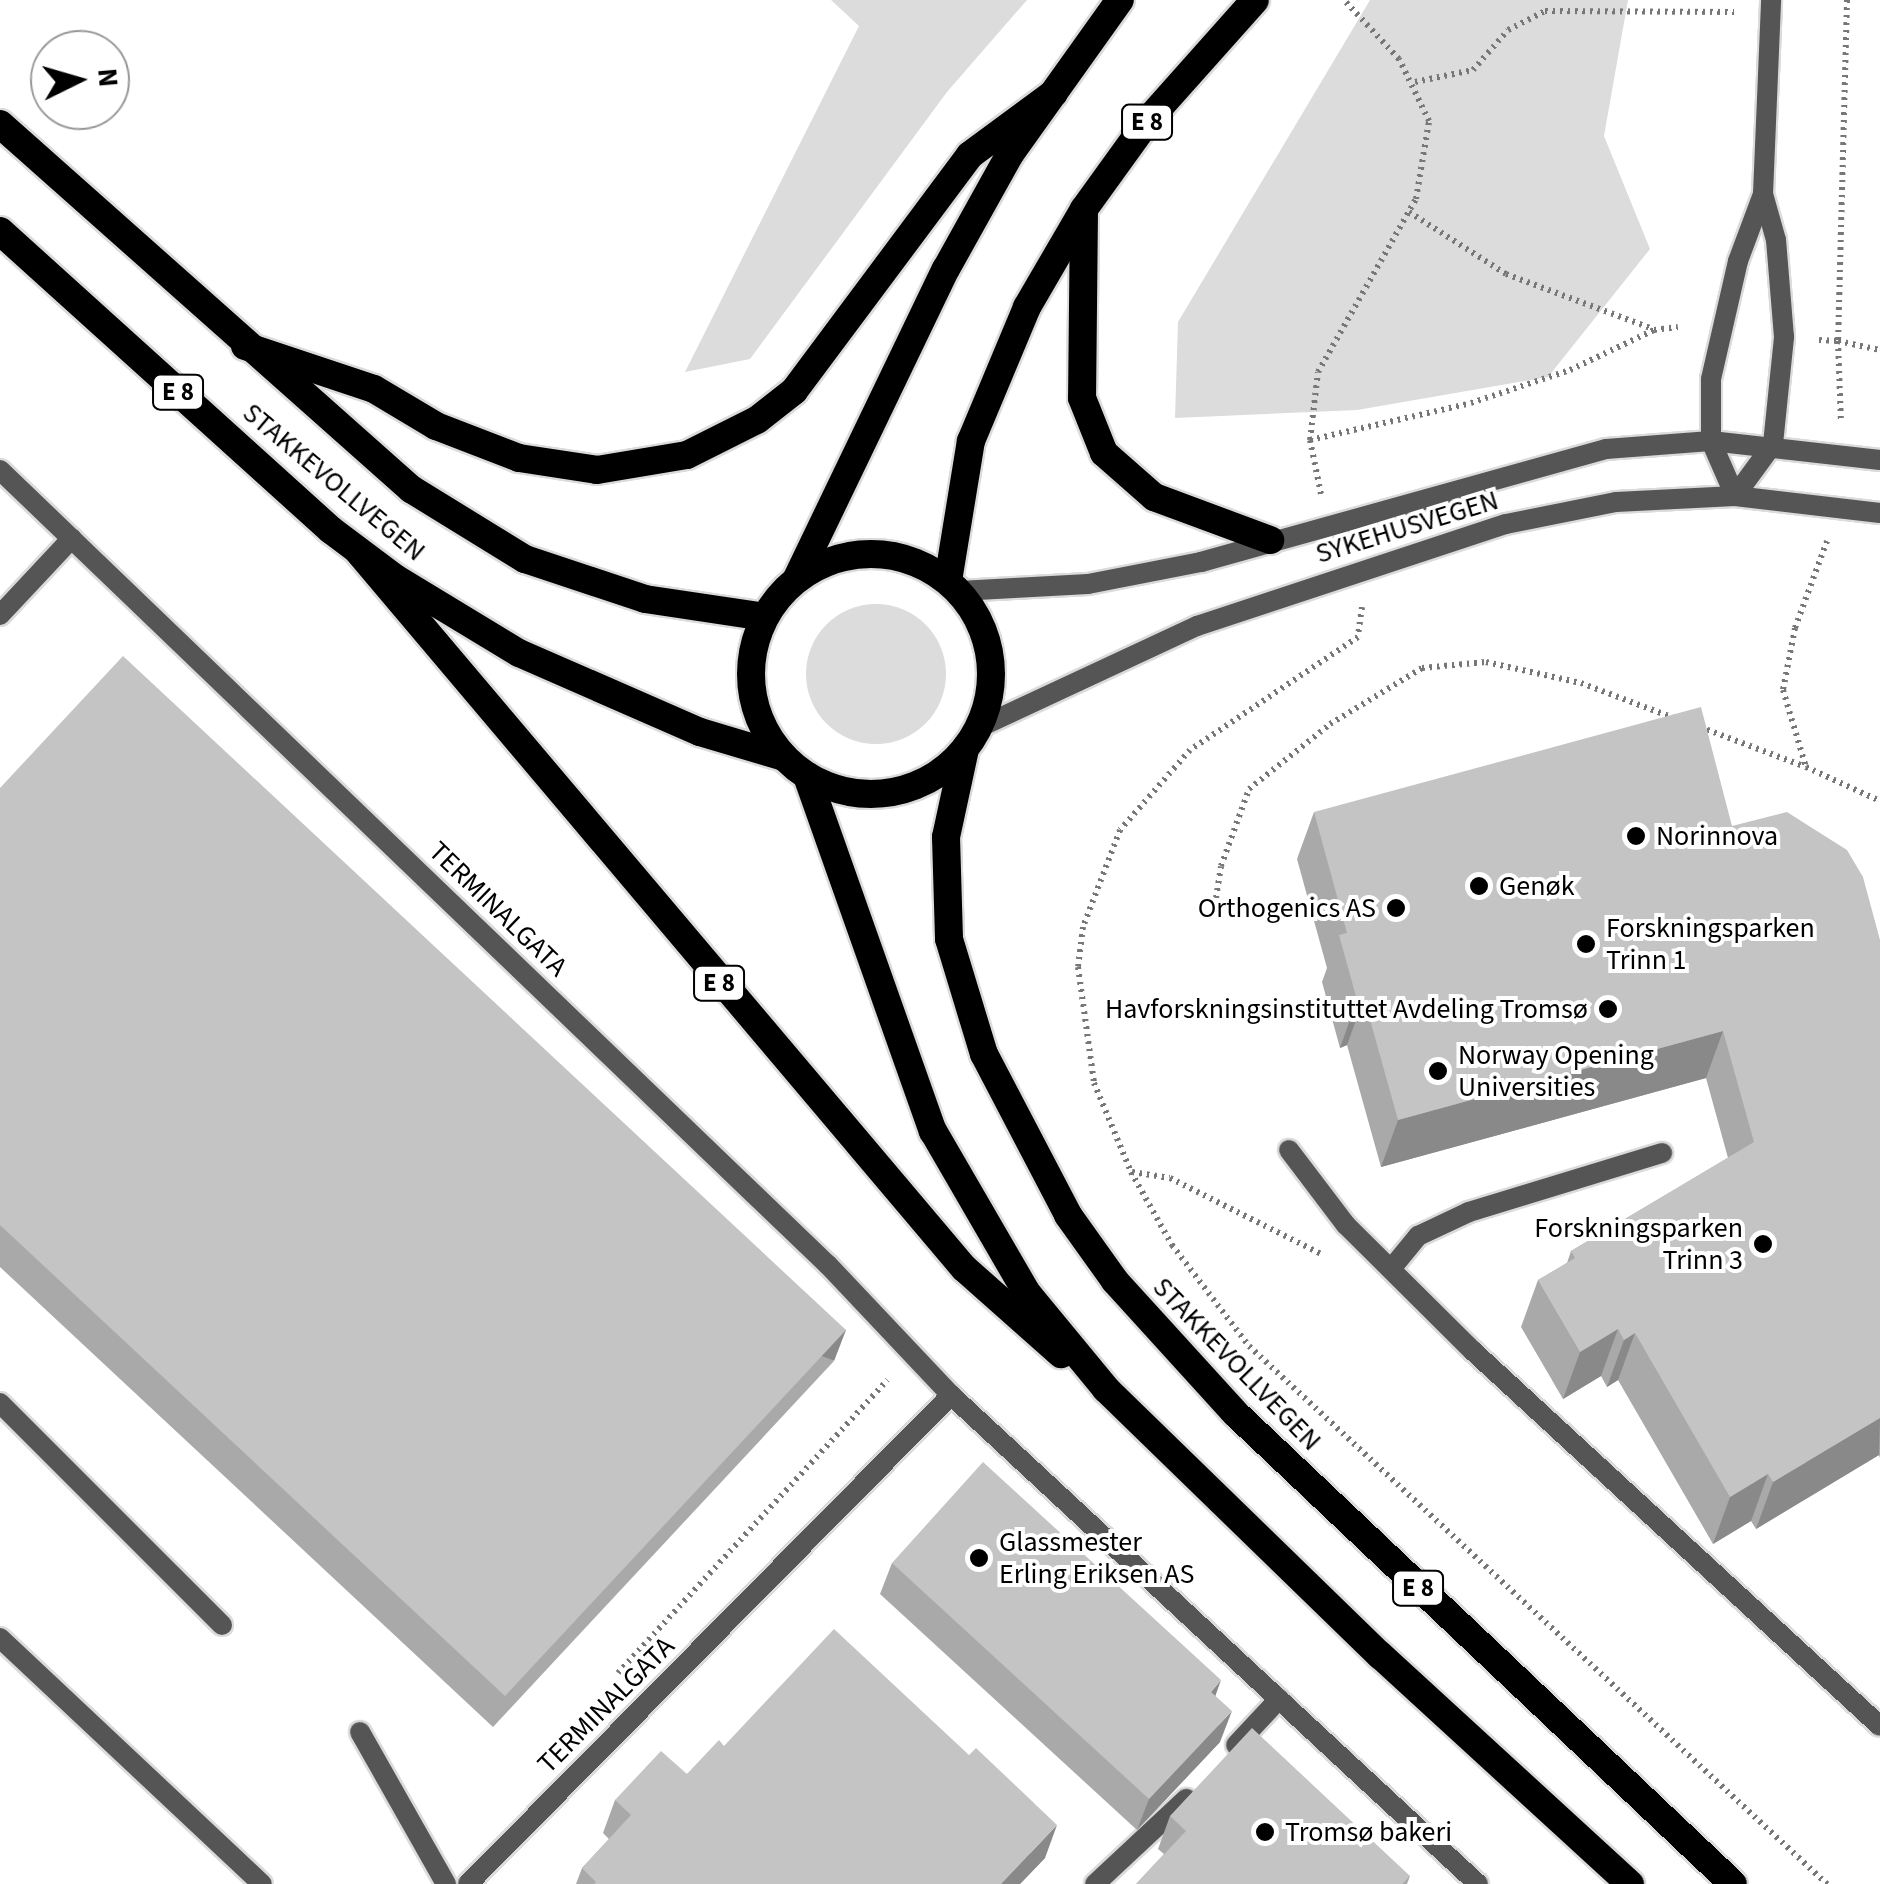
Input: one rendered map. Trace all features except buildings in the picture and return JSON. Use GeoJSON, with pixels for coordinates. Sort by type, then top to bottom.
{"type":"FeatureCollection","features":[{"type":"Feature","properties":{"kind":"highway","name":"E 8"},"geometry":{"type":"LineString","coordinates":[[797,578],[833,559],[874,553],[913,560],[954,586],[976,615],[990,657],[989,701],[972,739],[931,777],[891,792],[848,791],[807,776],[784,758],[766,733],[751,675],[765,617],[797,578],[946,269],[1010,154],[1120,0]]}},
{"type":"Feature","properties":{"kind":"highway","name":"E 8"},"geometry":{"type":"LineString","coordinates":[[954,586],[972,441],[989,389],[1084,210],[1186,73],[1255,0]]}},
{"type":"Feature","properties":{"kind":"highway","name":"E 8"},"geometry":{"type":"LineString","coordinates":[[245,346],[374,389],[436,426],[519,458],[597,470],[688,455],[758,420],[794,391],[970,154],[1054,93]]}},
{"type":"Feature","properties":{"kind":"highway","name":"STAKKEVOLLVEGEN"},"geometry":{"type":"LineString","coordinates":[[0,124],[410,489],[525,559],[644,599],[765,617]]}},
{"type":"Feature","properties":{"kind":"highway"},"geometry":{"type":"LineString","coordinates":[[1084,210],[1082,398],[1104,453],[1154,497],[1270,540]]}},
{"type":"Feature","properties":{"kind":"highway","name":"STAKKEVOLLVEGEN"},"geometry":{"type":"LineString","coordinates":[[0,230],[358,551],[519,654],[700,732],[784,758]]}},
{"type":"Feature","properties":{"kind":"highway","name":"E 8"},"geometry":{"type":"LineString","coordinates":[[358,551],[964,1268],[1106,1389],[1380,1655],[1630,1884]]}},
{"type":"Feature","properties":{"kind":"highway","name":"STAKKEVOLLVEGEN"},"geometry":{"type":"LineString","coordinates":[[972,739],[946,837],[949,939],[984,1054],[1068,1215],[1153,1326],[1235,1413],[1733,1884]]}},
{"type":"Feature","properties":{"kind":"highway","name":"E 8"},"geometry":{"type":"LineString","coordinates":[[807,776],[933,1130],[997,1251],[1106,1389]]}},
{"type":"Feature","properties":{"kind":"street"},"geometry":{"type":"LineString","coordinates":[[1735,496],[1711,441],[1710,380],[1738,261],[1763,194],[1771,6]]}},
{"type":"Feature","properties":{"kind":"street"},"geometry":{"type":"LineString","coordinates":[[1735,496],[1772,444],[1785,331],[1776,240],[1763,194]]}},
{"type":"Feature","properties":{"kind":"street","name":"SYKEHUSVEGEN"},"geometry":{"type":"LineString","coordinates":[[954,586],[1088,584],[1201,562],[1606,448],[1711,441],[1772,444],[1880,460]]}},
{"type":"Feature","properties":{"kind":"street","name":"TERMINALGATA"},"geometry":{"type":"LineString","coordinates":[[0,470],[828,1264],[951,1395],[1478,1884]]}},
{"type":"Feature","properties":{"kind":"street","name":"SYKEHUSVEGEN"},"geometry":{"type":"LineString","coordinates":[[972,739],[1197,626],[1413,550],[1616,502],[1735,496],[1880,513]]}},
{"type":"Feature","properties":{"kind":"street"},"geometry":{"type":"LineString","coordinates":[[0,616],[72,538]]}},
{"type":"Feature","properties":{"kind":"street"},"geometry":{"type":"LineString","coordinates":[[1289,1150],[1390,1269],[1880,1726]]}},
{"type":"Feature","properties":{"kind":"street"},"geometry":{"type":"LineString","coordinates":[[1390,1269],[1418,1236],[1469,1212],[1662,1153]]}},
{"type":"Feature","properties":{"kind":"street","name":"TERMINALGATA"},"geometry":{"type":"LineString","coordinates":[[468,1884],[951,1395]]}},
{"type":"Feature","properties":{"kind":"street"},"geometry":{"type":"LineString","coordinates":[[0,1403],[222,1625]]}},
{"type":"Feature","properties":{"kind":"street"},"geometry":{"type":"LineString","coordinates":[[0,1638],[262,1884]]}},
{"type":"Feature","properties":{"kind":"street"},"geometry":{"type":"LineString","coordinates":[[1095,1884],[1136,1852],[1280,1699]]}},
{"type":"Feature","properties":{"kind":"street"},"geometry":{"type":"LineString","coordinates":[[360,1732],[446,1884]]}},
{"type":"Feature","properties":{"kind":"path"},"geometry":{"type":"LineString","coordinates":[[1321,494],[1310,440],[1318,372],[1409,212],[1423,179],[1429,121],[1415,82],[1399,59],[1344,0]]}},
{"type":"Feature","properties":{"kind":"path"},"geometry":{"type":"LineString","coordinates":[[1842,428],[1838,342],[1848,0]]}},
{"type":"Feature","properties":{"kind":"path"},"geometry":{"type":"LineString","coordinates":[[1415,82],[1473,70],[1508,30],[1546,11],[1771,6]]}},
{"type":"Feature","properties":{"kind":"path"},"geometry":{"type":"LineString","coordinates":[[1409,212],[1506,274],[1654,330]]}},
{"type":"Feature","properties":{"kind":"path"},"geometry":{"type":"LineString","coordinates":[[1310,440],[1472,403],[1570,370],[1654,330],[1678,327]]}},
{"type":"Feature","properties":{"kind":"path"},"geometry":{"type":"LineString","coordinates":[[1818,340],[1880,350]]}},
{"type":"Feature","properties":{"kind":"path"},"geometry":{"type":"LineString","coordinates":[[1806,767],[1784,690],[1786,659],[1830,530]]}},
{"type":"Feature","properties":{"kind":"path"},"geometry":{"type":"LineString","coordinates":[[1359,594],[1358,637],[1162,775],[1120,830],[1082,927],[1079,1003],[1094,1083],[1131,1172],[1172,1245],[1250,1346],[1827,1884]]}},
{"type":"Feature","properties":{"kind":"path"},"geometry":{"type":"LineString","coordinates":[[1216,898],[1221,866],[1249,789],[1386,684],[1422,668],[1486,662],[1582,683],[1806,767],[1880,801]]}},
{"type":"Feature","properties":{"kind":"path"},"geometry":{"type":"LineString","coordinates":[[1131,1172],[1170,1178],[1330,1258]]}},
{"type":"Feature","properties":{"kind":"path"},"geometry":{"type":"LineString","coordinates":[[608,1685],[911,1354]]}},
{"type":"Feature","properties":{"kind":"shaded area"},"geometry":{"type":"Polygon","coordinates":[[[831,0],[1027,0],[947,92],[750,359],[685,372],[859,26],[831,0]]]}},
{"type":"Feature","properties":{"kind":"shaded area"},"geometry":{"type":"Polygon","coordinates":[[[1370,0],[1628,0],[1604,136],[1650,249],[1548,377],[1357,410],[1175,418],[1178,322],[1370,0]]]}},
{"type":"Feature","properties":{"kind":"shaded area"},"geometry":{"type":"Polygon","coordinates":[[[876,604],[903,609],[926,624],[941,647],[946,674],[941,701],[926,724],[903,739],[876,744],[849,739],[826,724],[811,701],[806,674],[811,647],[826,624],[849,609],[876,604]]]}},
{"type":"Feature","properties":{"kind":"place","name":"Norinnova"},"geometry":{"type":"Point","coordinates":[1636,836]}},
{"type":"Feature","properties":{"kind":"place","name":"Genøk"},"geometry":{"type":"Point","coordinates":[1479,886]}},
{"type":"Feature","properties":{"kind":"place","name":"Orthogenics AS"},"geometry":{"type":"Point","coordinates":[1396,908]}},
{"type":"Feature","properties":{"kind":"place","name":"Forskningsparken Trinn 1"},"geometry":{"type":"Point","coordinates":[1586,944]}},
{"type":"Feature","properties":{"kind":"place","name":"Havforskningsinstituttet Avdeling Tromsø"},"geometry":{"type":"Point","coordinates":[1608,1009]}},
{"type":"Feature","properties":{"kind":"place","name":"Norway Opening Universities"},"geometry":{"type":"Point","coordinates":[1438,1071]}},
{"type":"Feature","properties":{"kind":"place","name":"Forskningsparken Trinn 3"},"geometry":{"type":"Point","coordinates":[1763,1244]}},
{"type":"Feature","properties":{"kind":"place","name":"Glassmester Erling Eriksen AS"},"geometry":{"type":"Point","coordinates":[979,1558]}},
{"type":"Feature","properties":{"kind":"place","name":"Tromsø bakeri"},"geometry":{"type":"Point","coordinates":[1265,1832]}}]}
